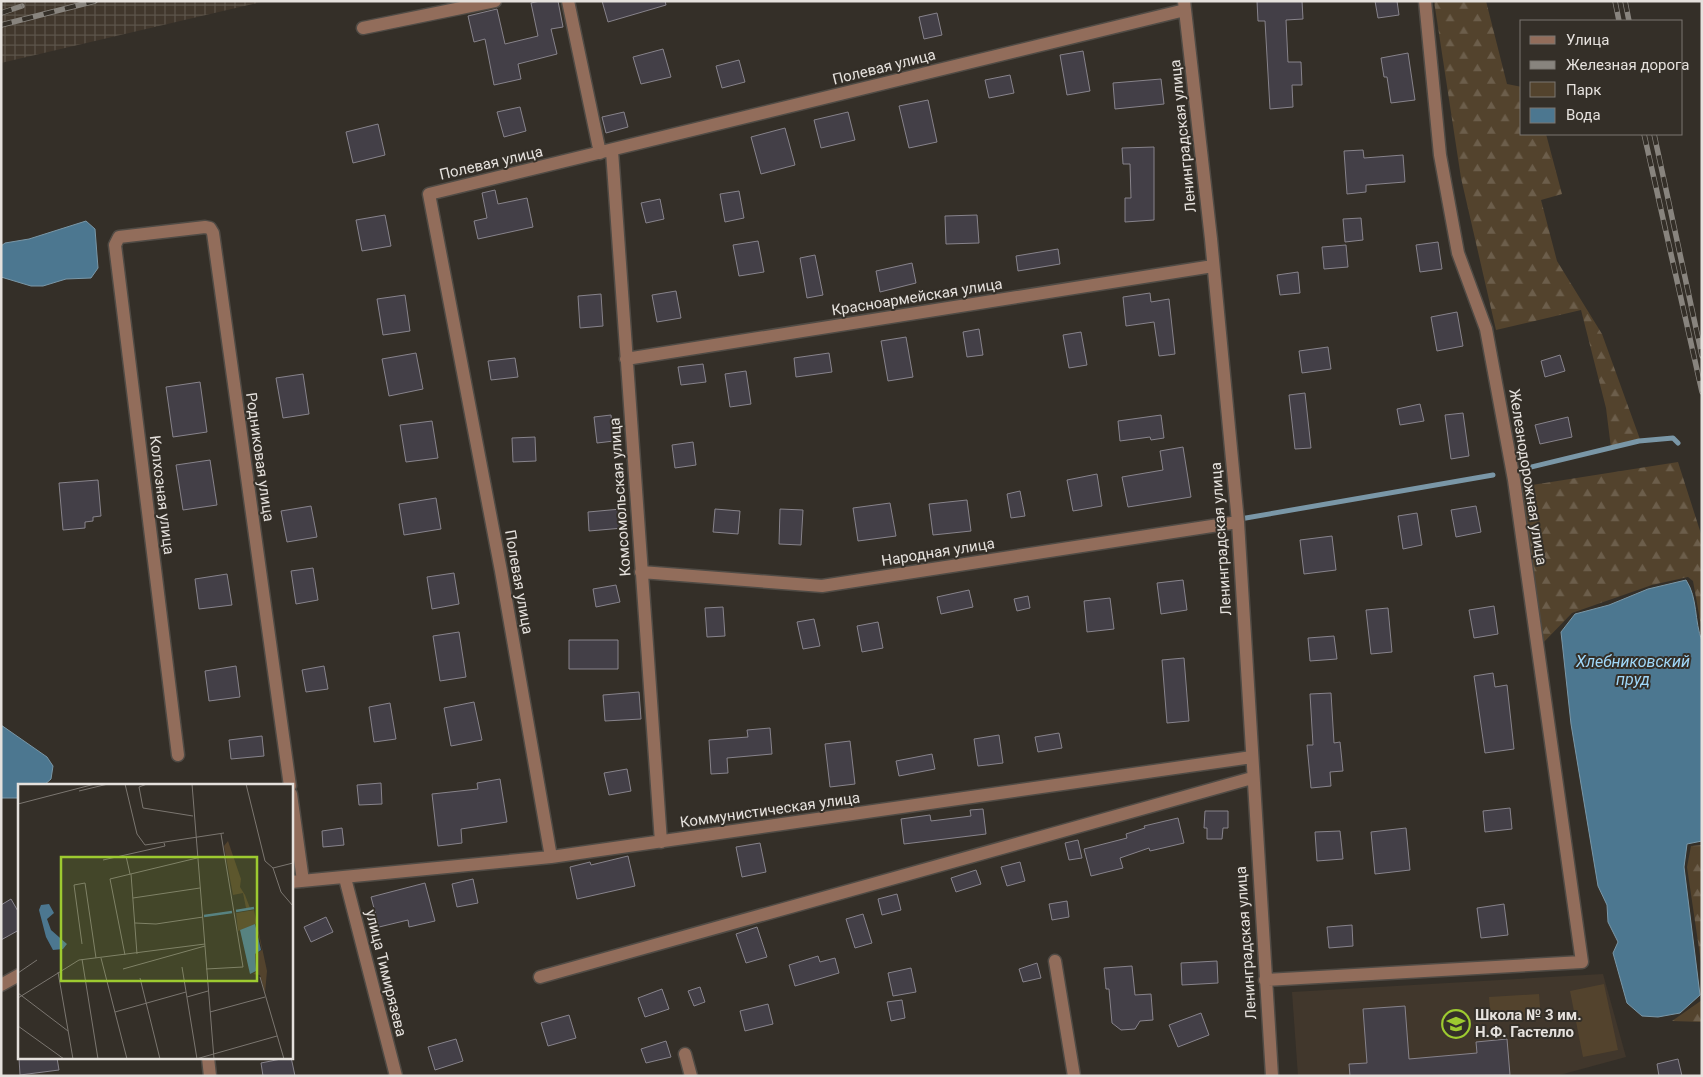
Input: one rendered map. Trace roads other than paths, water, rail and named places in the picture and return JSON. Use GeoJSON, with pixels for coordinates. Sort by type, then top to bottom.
{"type":"FeatureCollection","features":[{"type":"Feature","properties":{"kind":"street"},"geometry":{"type":"LineString","coordinates":[[363,28],[495,1]]}},
{"type":"Feature","properties":{"kind":"street","name":"Комсомольская улица"},"geometry":{"type":"LineString","coordinates":[[568,1],[606,152],[626,360],[661,842]]}},
{"type":"Feature","properties":{"kind":"street","name":"Железнодорожная улица"},"geometry":{"type":"LineString","coordinates":[[1265,980],[1582,962],[1514,480],[1486,329],[1458,253],[1440,155],[1426,1]]}},
{"type":"Feature","properties":{"kind":"street","name":"Полевая улица"},"geometry":{"type":"LineString","coordinates":[[551,857],[501,571],[429,194],[606,152],[1185,6]]}},
{"type":"Feature","properties":{"kind":"street","name":"Ленинградская улица"},"geometry":{"type":"LineString","coordinates":[[1185,6],[1238,522],[1252,778],[1272,1076]]}},
{"type":"Feature","properties":{"kind":"street","name":"Родниковая улица"},"geometry":{"type":"LineString","coordinates":[[116,240],[119,237],[205,227],[210,228],[212,233],[290,784]]}},
{"type":"Feature","properties":{"kind":"street","name":"Колхозная улица"},"geometry":{"type":"LineString","coordinates":[[116,240],[114,245],[178,755]]}},
{"type":"Feature","properties":{"kind":"street","name":"Красноармейская улица"},"geometry":{"type":"LineString","coordinates":[[626,360],[1212,266]]}},
{"type":"Feature","properties":{"kind":"street","name":"Народная улица"},"geometry":{"type":"LineString","coordinates":[[642,572],[822,586],[1238,522]]}},
{"type":"Feature","properties":{"kind":"street","name":"Коммунистическая улица"},"geometry":{"type":"LineString","coordinates":[[297,882],[551,857],[1252,757]]}},
{"type":"Feature","properties":{"kind":"street"},"geometry":{"type":"LineString","coordinates":[[540,977],[1252,778]]}},
{"type":"Feature","properties":{"kind":"street"},"geometry":{"type":"LineString","coordinates":[[292,809],[297,882]]}},
{"type":"Feature","properties":{"kind":"street","name":"улица Тимирязева"},"geometry":{"type":"LineString","coordinates":[[345,878],[396,1076]]}},
{"type":"Feature","properties":{"kind":"street"},"geometry":{"type":"LineString","coordinates":[[1055,961],[1074,1076]]}},
{"type":"Feature","properties":{"kind":"street"},"geometry":{"type":"LineString","coordinates":[[1,985],[18,976]]}},
{"type":"Feature","properties":{"kind":"street"},"geometry":{"type":"LineString","coordinates":[[685,1054],[691,1076]]}},
{"type":"Feature","properties":{"kind":"street"},"geometry":{"type":"LineString","coordinates":[[208,1060],[210,1076]]}},
{"type":"Feature","properties":{"kind":"water"},"geometry":{"type":"Polygon","coordinates":[[[86,221],[95,229],[98,268],[91,278],[66,279],[43,286],[31,286],[1,277],[1,246],[5,243],[29,239],[86,221]]]}},
{"type":"Feature","properties":{"kind":"water","name":"Хлебниковский пруд"},"geometry":{"type":"Polygon","coordinates":[[[1686,580],[1692,594],[1702,641],[1702,841],[1687,844],[1684,867],[1700,995],[1680,1013],[1658,1017],[1642,1016],[1627,1003],[1613,953],[1618,942],[1608,922],[1607,905],[1598,886],[1571,724],[1561,632],[1575,614],[1609,605],[1648,589],[1686,580]]]}},
{"type":"Feature","properties":{"kind":"water"},"geometry":{"type":"Polygon","coordinates":[[[1,725],[47,757],[53,766],[51,779],[45,784],[18,784],[18,798],[1,798],[1,725]]]}},
{"type":"Feature","properties":{"kind":"waterway"},"geometry":{"type":"LineString","coordinates":[[1523,469],[1639,441],[1673,438],[1678,443]]}},
{"type":"Feature","properties":{"kind":"waterway"},"geometry":{"type":"LineString","coordinates":[[1240,519],[1493,475]]}},
{"type":"Feature","properties":{"kind":"railway"},"geometry":{"type":"LineString","coordinates":[[1,25],[95,1]]}},
{"type":"Feature","properties":{"kind":"railway"},"geometry":{"type":"LineString","coordinates":[[1615,1],[1619,20]]}},
{"type":"Feature","properties":{"kind":"railway"},"geometry":{"type":"LineString","coordinates":[[1625,1],[1629,20]]}},
{"type":"Feature","properties":{"kind":"railway"},"geometry":{"type":"LineString","coordinates":[[1,13],[22,6]]}},
{"type":"Feature","properties":{"kind":"railway"},"geometry":{"type":"LineString","coordinates":[[1644,135],[1702,392]]}},
{"type":"Feature","properties":{"kind":"railway"},"geometry":{"type":"LineString","coordinates":[[1654,135],[1702,356]]}},
{"type":"Feature","properties":{"kind":"place","name":"Школа № 3 им. Н.Ф. Гастелло"},"geometry":{"type":"Point","coordinates":[1456,1024]}}]}
